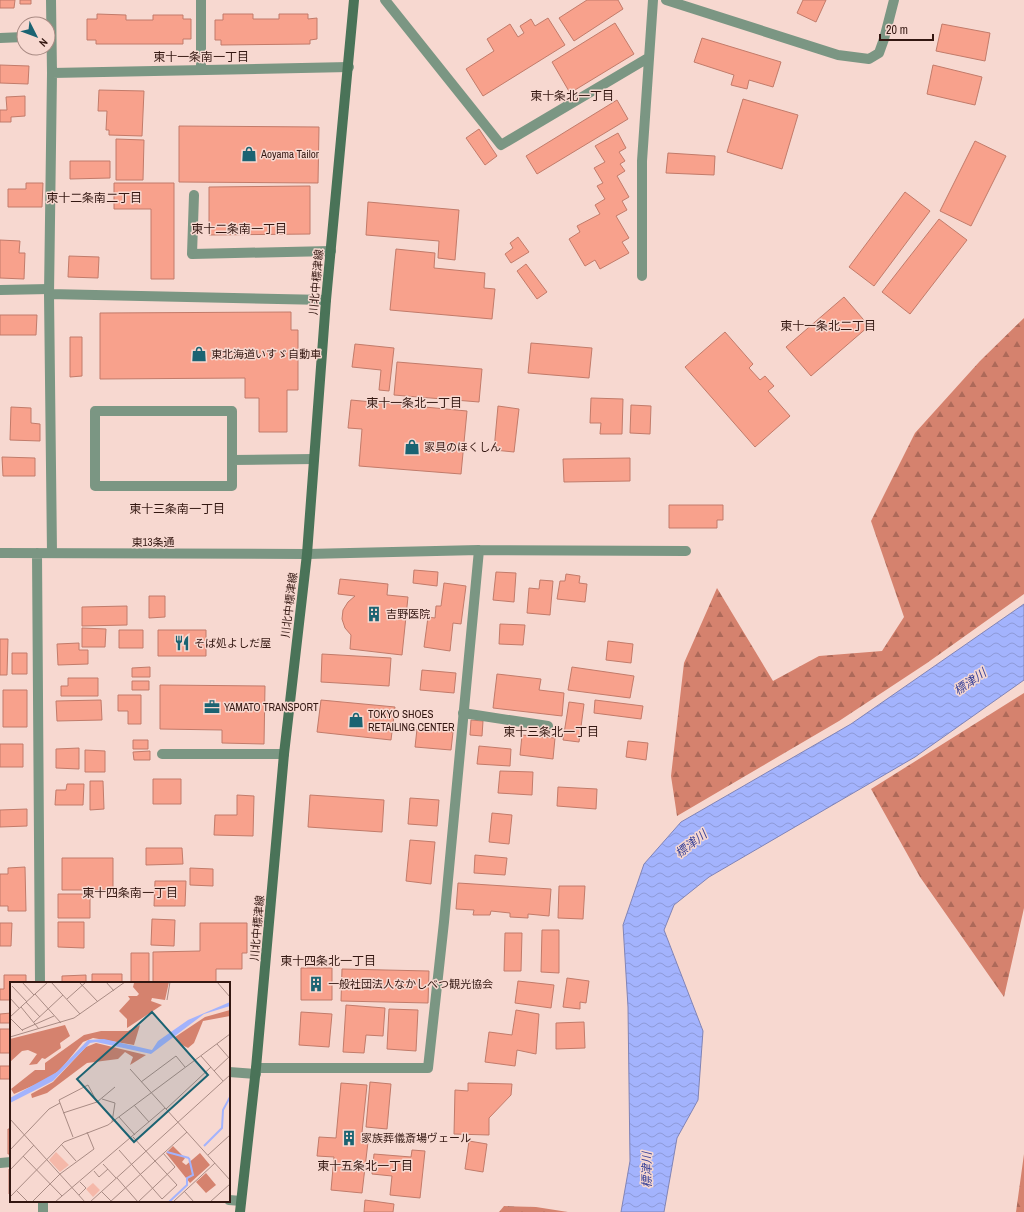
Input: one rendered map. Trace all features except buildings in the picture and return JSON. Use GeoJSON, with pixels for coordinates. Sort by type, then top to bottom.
{"type":"FeatureCollection","features":[{"type":"Feature","properties":{"kind":"main road","name":"川北中標津線"},"geometry":{"type":"LineString","coordinates":[[240,1212],[256,1071],[284,754],[307,554],[326,300],[349,67],[354,0]]}},
{"type":"Feature","properties":{"kind":"street"},"geometry":{"type":"LineString","coordinates":[[50,16],[51,0]]}},
{"type":"Feature","properties":{"kind":"street"},"geometry":{"type":"LineString","coordinates":[[201,0],[201,70]]}},
{"type":"Feature","properties":{"kind":"street"},"geometry":{"type":"LineString","coordinates":[[385,0],[501,145],[648,58]]}},
{"type":"Feature","properties":{"kind":"street"},"geometry":{"type":"LineString","coordinates":[[642,276],[642,161],[653,0]]}},
{"type":"Feature","properties":{"kind":"street"},"geometry":{"type":"LineString","coordinates":[[666,0],[838,55],[868,59],[878,53],[884,39],[894,0]]}},
{"type":"Feature","properties":{"kind":"street"},"geometry":{"type":"LineString","coordinates":[[0,38],[16,37]]}},
{"type":"Feature","properties":{"kind":"street"},"geometry":{"type":"LineString","coordinates":[[51,56],[52,73],[49,292],[52,554]]}},
{"type":"Feature","properties":{"kind":"street"},"geometry":{"type":"LineString","coordinates":[[52,73],[349,67]]}},
{"type":"Feature","properties":{"kind":"street"},"geometry":{"type":"LineString","coordinates":[[194,195],[192,254],[331,251]]}},
{"type":"Feature","properties":{"kind":"street"},"geometry":{"type":"LineString","coordinates":[[0,290],[326,300]]}},
{"type":"Feature","properties":{"kind":"street"},"geometry":{"type":"LineString","coordinates":[[95,411],[232,411],[232,460],[232,486],[95,486],[95,411]]}},
{"type":"Feature","properties":{"kind":"street"},"geometry":{"type":"LineString","coordinates":[[232,460],[314,459]]}},
{"type":"Feature","properties":{"kind":"street"},"geometry":{"type":"LineString","coordinates":[[230,1072],[428,1068],[444,922],[479,550]]}},
{"type":"Feature","properties":{"kind":"street","name":"東13条通"},"geometry":{"type":"LineString","coordinates":[[0,553],[307,554],[479,550],[686,551]]}},
{"type":"Feature","properties":{"kind":"street"},"geometry":{"type":"LineString","coordinates":[[37,553],[40,982]]}},
{"type":"Feature","properties":{"kind":"street"},"geometry":{"type":"LineString","coordinates":[[463,713],[548,726]]}},
{"type":"Feature","properties":{"kind":"street"},"geometry":{"type":"LineString","coordinates":[[162,754],[284,754]]}},
{"type":"Feature","properties":{"kind":"street"},"geometry":{"type":"LineString","coordinates":[[0,1163],[10,1162]]}},
{"type":"Feature","properties":{"kind":"street"},"geometry":{"type":"LineString","coordinates":[[230,1200],[241,1201]]}},
{"type":"Feature","properties":{"kind":"green space"},"geometry":{"type":"Polygon","coordinates":[[[1024,318],[1024,594],[927,663],[839,721],[677,816],[671,776],[684,663],[717,588],[773,681],[819,656],[882,651],[904,617],[871,521],[915,433],[980,361],[1024,318]]]}},
{"type":"Feature","properties":{"kind":"green space"},"geometry":{"type":"Polygon","coordinates":[[[1024,693],[1024,908],[1004,997],[920,877],[871,789],[1024,693]]]}},
{"type":"Feature","properties":{"kind":"green space"},"geometry":{"type":"Polygon","coordinates":[[[1024,1154],[1024,1212],[1016,1212],[1024,1154]]]}},
{"type":"Feature","properties":{"kind":"green space"},"geometry":{"type":"Polygon","coordinates":[[[504,1206],[536,1207],[568,1212],[499,1212],[504,1206]]]}},
{"type":"Feature","properties":{"kind":"water","name":"標津川"},"geometry":{"type":"Polygon","coordinates":[[[1024,604],[1024,680],[915,757],[709,877],[674,905],[664,930],[703,1031],[698,1100],[677,1138],[664,1212],[621,1212],[630,1161],[628,1007],[623,925],[644,864],[681,822],[851,724],[1024,604]]]}},
{"type":"Feature","properties":{"kind":"place","name":"Aoyama Tailor"},"geometry":{"type":"Point","coordinates":[249,154]}},
{"type":"Feature","properties":{"kind":"place","name":"東北海道いすゞ自動車"},"geometry":{"type":"Point","coordinates":[199,354]}},
{"type":"Feature","properties":{"kind":"place","name":"家具のほくしん"},"geometry":{"type":"Point","coordinates":[412,447]}},
{"type":"Feature","properties":{"kind":"place","name":"吉野医院"},"geometry":{"type":"Point","coordinates":[374,614]}},
{"type":"Feature","properties":{"kind":"place","name":"そば処よしだ屋"},"geometry":{"type":"Point","coordinates":[182,643]}},
{"type":"Feature","properties":{"kind":"place","name":"YAMATO TRANSPORT"},"geometry":{"type":"Point","coordinates":[212,707]}},
{"type":"Feature","properties":{"kind":"place","name":"TOKYO SHOES RETAILING CENTER"},"geometry":{"type":"Point","coordinates":[356,720]}},
{"type":"Feature","properties":{"kind":"place","name":"一般社団法人なかしべつ観光協会"},"geometry":{"type":"Point","coordinates":[316,984]}},
{"type":"Feature","properties":{"kind":"place","name":"家族葬儀斎場ヴェール"},"geometry":{"type":"Point","coordinates":[349,1138]}},
{"type":"Feature","properties":{"kind":"district","name":"東十一条南一丁目"},"geometry":{"type":"Point","coordinates":[201,57]}},
{"type":"Feature","properties":{"kind":"district","name":"東十条北一丁目"},"geometry":{"type":"Point","coordinates":[572,96]}},
{"type":"Feature","properties":{"kind":"district","name":"東十二条南二丁目"},"geometry":{"type":"Point","coordinates":[94,198]}},
{"type":"Feature","properties":{"kind":"district","name":"東十二条南一丁目"},"geometry":{"type":"Point","coordinates":[239,229]}},
{"type":"Feature","properties":{"kind":"district","name":"東十一条北二丁目"},"geometry":{"type":"Point","coordinates":[828,326]}},
{"type":"Feature","properties":{"kind":"district","name":"東十一条北一丁目"},"geometry":{"type":"Point","coordinates":[414,403]}},
{"type":"Feature","properties":{"kind":"district","name":"東十三条南一丁目"},"geometry":{"type":"Point","coordinates":[177,509]}},
{"type":"Feature","properties":{"kind":"district","name":"東十三条北一丁目"},"geometry":{"type":"Point","coordinates":[551,732]}},
{"type":"Feature","properties":{"kind":"district","name":"東十四条南一丁目"},"geometry":{"type":"Point","coordinates":[130,893]}},
{"type":"Feature","properties":{"kind":"district","name":"東十四条北一丁目"},"geometry":{"type":"Point","coordinates":[328,961]}},
{"type":"Feature","properties":{"kind":"district","name":"東十五条北一丁目"},"geometry":{"type":"Point","coordinates":[365,1166]}}]}
